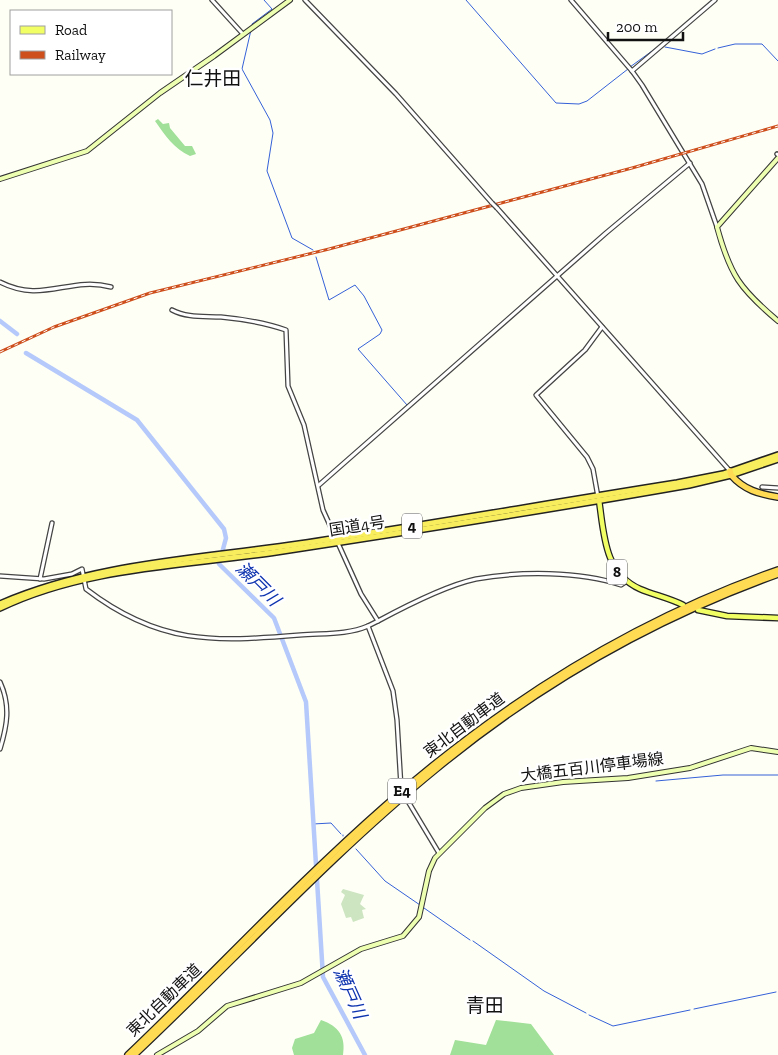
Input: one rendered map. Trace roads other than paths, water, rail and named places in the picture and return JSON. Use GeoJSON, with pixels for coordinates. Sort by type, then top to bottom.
{"type":"FeatureCollection","features":[{"type":"Feature","properties":{"kind":"highway","name":"国道4号"},"geometry":{"type":"LineString","coordinates":[[732,474],[778,455]]}},
{"type":"Feature","properties":{"kind":"highway","name":"国道4号"},"geometry":{"type":"LineString","coordinates":[[0,604],[39,588],[84,578],[599,498],[732,474],[778,459]]}},
{"type":"Feature","properties":{"kind":"highway"},"geometry":{"type":"LineString","coordinates":[[732,474],[751,487],[778,493]]}},
{"type":"Feature","properties":{"kind":"highway"},"geometry":{"type":"LineString","coordinates":[[732,474],[750,491],[778,497]]}},
{"type":"Feature","properties":{"kind":"highway"},"geometry":{"type":"LineString","coordinates":[[724,593],[778,566]]}},
{"type":"Feature","properties":{"kind":"highway","name":"東北自動車道"},"geometry":{"type":"LineString","coordinates":[[128,1055],[332,855],[386,805],[451,751],[512,706],[570,668],[652,623],[778,570]]}},
{"type":"Feature","properties":{"kind":"highway"},"geometry":{"type":"LineString","coordinates":[[724,593],[778,576]]}},
{"type":"Feature","properties":{"kind":"highway","name":"国道4号"},"geometry":{"type":"LineString","coordinates":[[0,608],[34,594],[84,578]]}},
{"type":"Feature","properties":{"kind":"highway","name":"東北自動車道"},"geometry":{"type":"LineString","coordinates":[[134,1055],[335,858],[388,809],[459,750],[533,696],[585,664],[655,626],[724,593]]}},
{"type":"Feature","properties":{"kind":"main road"},"geometry":{"type":"LineString","coordinates":[[0,179],[87,151],[136,110],[290,0]]}},
{"type":"Feature","properties":{"kind":"main road"},"geometry":{"type":"LineString","coordinates":[[778,156],[717,227],[734,276],[748,295],[778,320]]}},
{"type":"Feature","properties":{"kind":"main road","name":"8"},"geometry":{"type":"LineString","coordinates":[[599,498],[609,558],[627,581],[642,590],[684,604]]}},
{"type":"Feature","properties":{"kind":"main road"},"geometry":{"type":"LineString","coordinates":[[698,610],[728,616],[778,618]]}},
{"type":"Feature","properties":{"kind":"main road","name":"大橋五百川停車場線"},"geometry":{"type":"LineString","coordinates":[[158,1055],[202,1028],[227,1006],[301,983],[361,949],[403,936],[417,921],[423,907],[428,871],[439,854],[492,801],[514,790],[565,782],[628,778],[690,768],[751,748],[778,752]]}},
{"type":"Feature","properties":{"kind":"street"},"geometry":{"type":"LineString","coordinates":[[212,0],[242,33]]}},
{"type":"Feature","properties":{"kind":"street"},"geometry":{"type":"LineString","coordinates":[[305,0],[396,94],[732,474]]}},
{"type":"Feature","properties":{"kind":"street"},"geometry":{"type":"LineString","coordinates":[[570,0],[632,71],[702,184],[717,227]]}},
{"type":"Feature","properties":{"kind":"street"},"geometry":{"type":"LineString","coordinates":[[632,71],[716,0]]}},
{"type":"Feature","properties":{"kind":"street"},"geometry":{"type":"LineString","coordinates":[[319,486],[557,275],[690,163]]}},
{"type":"Feature","properties":{"kind":"street"},"geometry":{"type":"LineString","coordinates":[[0,282],[25,291],[55,290],[81,283],[112,286]]}},
{"type":"Feature","properties":{"kind":"street"},"geometry":{"type":"LineString","coordinates":[[172,310],[184,315],[223,317],[270,324],[286,330],[288,386],[304,425],[323,510],[361,594],[378,621]]}},
{"type":"Feature","properties":{"kind":"street"},"geometry":{"type":"LineString","coordinates":[[599,498],[593,469],[586,457],[536,394],[585,350],[602,327]]}},
{"type":"Feature","properties":{"kind":"street"},"geometry":{"type":"LineString","coordinates":[[762,486],[778,488]]}},
{"type":"Feature","properties":{"kind":"street"},"geometry":{"type":"LineString","coordinates":[[40,579],[52,522]]}},
{"type":"Feature","properties":{"kind":"street"},"geometry":{"type":"LineString","coordinates":[[0,576],[40,579],[72,574],[81,569],[84,571],[86,589],[113,610],[174,634],[219,640],[347,632],[368,626],[410,605],[476,580],[546,575],[595,578],[621,584],[627,581]]}},
{"type":"Feature","properties":{"kind":"street"},"geometry":{"type":"LineString","coordinates":[[368,626],[392,689],[398,720],[401,787]]}},
{"type":"Feature","properties":{"kind":"street"},"geometry":{"type":"LineString","coordinates":[[0,682],[8,710],[6,728],[0,750]]}},
{"type":"Feature","properties":{"kind":"street"},"geometry":{"type":"LineString","coordinates":[[406,798],[439,854]]}},
{"type":"Feature","properties":{"kind":"waterway"},"geometry":{"type":"LineString","coordinates":[[252,24],[272,9],[264,0]]}},
{"type":"Feature","properties":{"kind":"waterway"},"geometry":{"type":"LineString","coordinates":[[466,0],[556,103],[579,104],[587,101],[628,69]]}},
{"type":"Feature","properties":{"kind":"waterway"},"geometry":{"type":"LineString","coordinates":[[251,30],[242,69],[270,120],[273,133],[267,171],[292,238],[313,250]]}},
{"type":"Feature","properties":{"kind":"waterway"},"geometry":{"type":"LineString","coordinates":[[718,48],[735,44],[762,44],[778,61]]}},
{"type":"Feature","properties":{"kind":"waterway"},"geometry":{"type":"LineString","coordinates":[[630,67],[659,46]]}},
{"type":"Feature","properties":{"kind":"waterway"},"geometry":{"type":"LineString","coordinates":[[665,47],[702,54],[715,49]]}},
{"type":"Feature","properties":{"kind":"waterway"},"geometry":{"type":"LineString","coordinates":[[316,257],[329,300],[355,285],[364,296],[382,330],[380,334],[358,349],[407,405]]}},
{"type":"Feature","properties":{"kind":"waterway","name":"瀬戸川"},"geometry":{"type":"LineString","coordinates":[[0,321],[17,334]]}},
{"type":"Feature","properties":{"kind":"waterway","name":"瀬戸川"},"geometry":{"type":"LineString","coordinates":[[26,353],[137,420],[224,529],[226,538],[219,564],[274,618],[306,702],[316,865]]}},
{"type":"Feature","properties":{"kind":"waterway"},"geometry":{"type":"LineString","coordinates":[[656,781],[723,775],[778,775]]}},
{"type":"Feature","properties":{"kind":"waterway"},"geometry":{"type":"LineString","coordinates":[[313,824],[331,823],[341,834]]}},
{"type":"Feature","properties":{"kind":"waterway"},"geometry":{"type":"LineString","coordinates":[[356,849],[385,881],[420,905]]}},
{"type":"Feature","properties":{"kind":"waterway","name":"瀬戸川"},"geometry":{"type":"LineString","coordinates":[[317,880],[323,977],[365,1055]]}},
{"type":"Feature","properties":{"kind":"waterway"},"geometry":{"type":"LineString","coordinates":[[424,908],[470,940]]}},
{"type":"Feature","properties":{"kind":"waterway"},"geometry":{"type":"LineString","coordinates":[[473,941],[544,991],[586,1013]]}},
{"type":"Feature","properties":{"kind":"waterway"},"geometry":{"type":"LineString","coordinates":[[694,1009],[776,992]]}},
{"type":"Feature","properties":{"kind":"waterway"},"geometry":{"type":"LineString","coordinates":[[589,1015],[613,1026],[690,1010]]}},
{"type":"Feature","properties":{"kind":"railway"},"geometry":{"type":"LineString","coordinates":[[0,352],[54,327],[150,293],[329,249],[632,168],[778,126]]}},
{"type":"Feature","properties":{"kind":"district","name":"仁井田"},"geometry":{"type":"Point","coordinates":[213,78]}},
{"type":"Feature","properties":{"kind":"district","name":"青田"},"geometry":{"type":"Point","coordinates":[485,1005]}}]}
